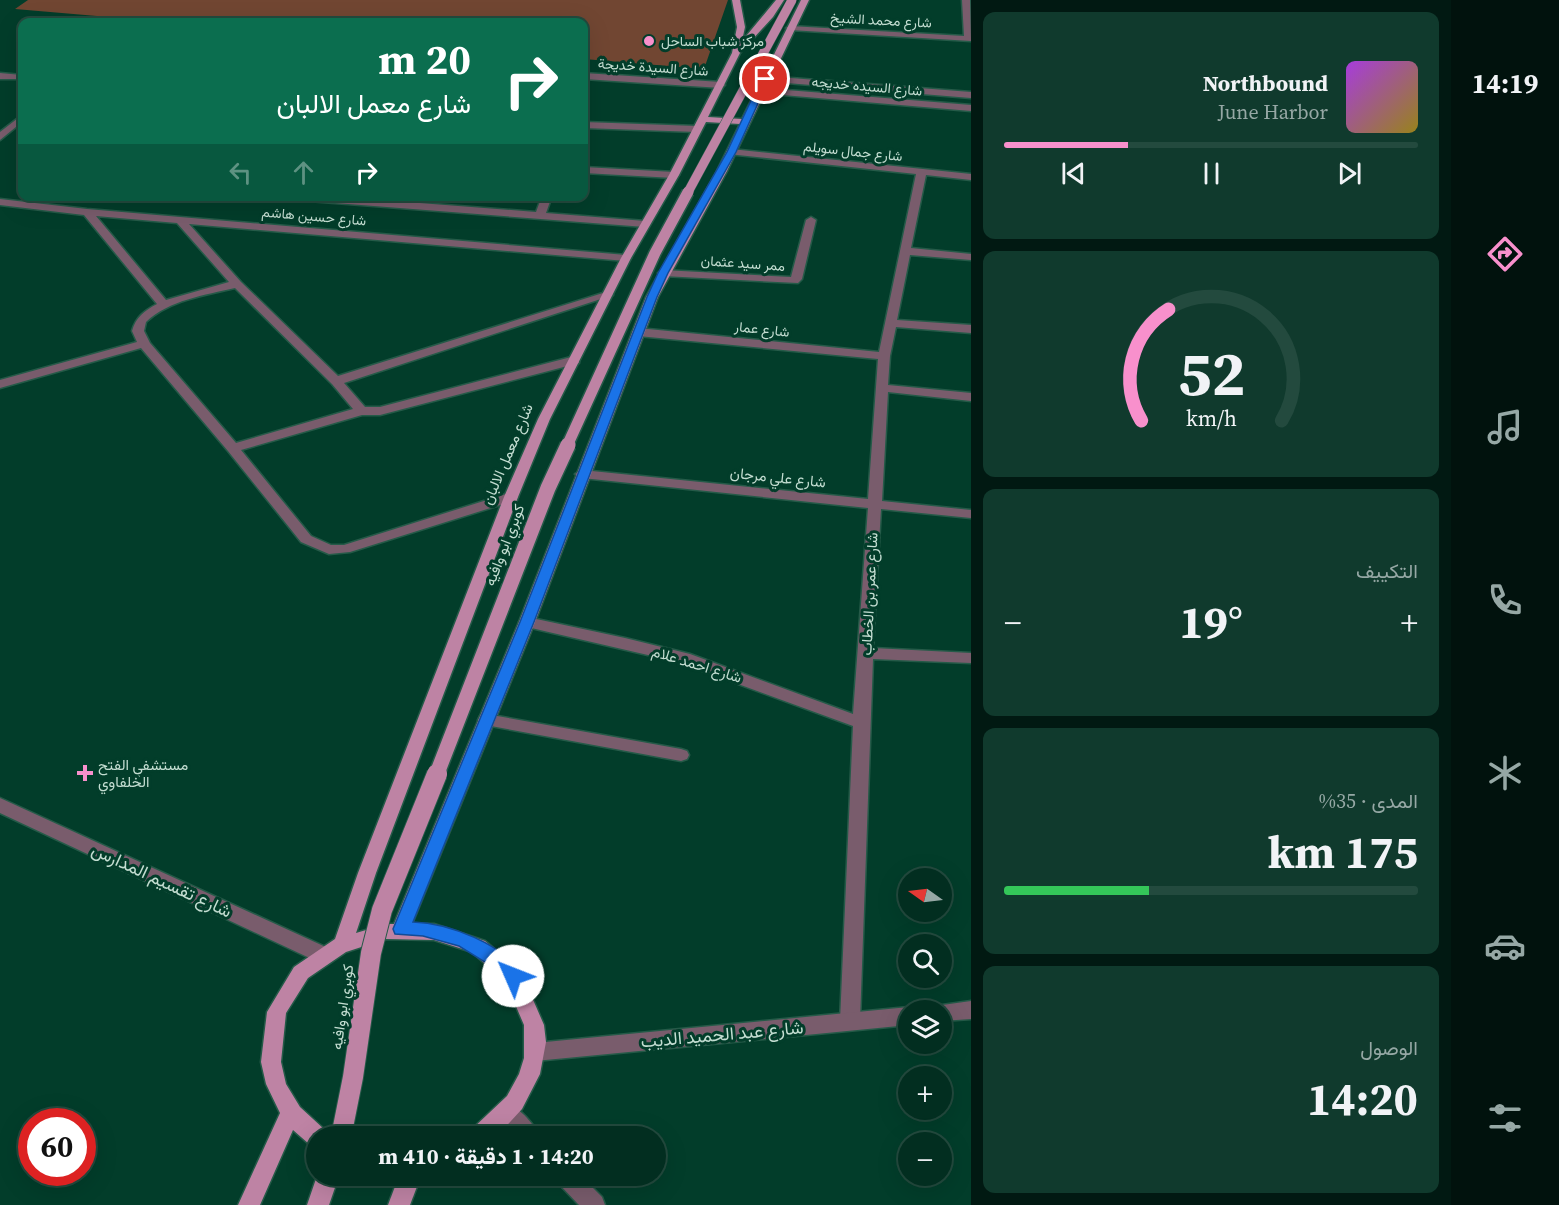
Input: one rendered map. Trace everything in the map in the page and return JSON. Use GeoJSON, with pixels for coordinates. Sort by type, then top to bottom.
{"type":"FeatureCollection","features":[{"type":"Feature","properties":{"kind":"main road","name":"شارع معمل الالبان"},"geometry":{"type":"LineString","coordinates":[[343,944],[367,873],[511,497],[544,419],[626,258],[674,175],[736,53],[741,27],[736,0]]}},
{"type":"Feature","properties":{"kind":"main road","name":"كوبري ابو وافيه"},"geometry":{"type":"LineString","coordinates":[[343,1126],[371,953],[382,910],[474,682],[548,488],[655,253],[792,0]]}},
{"type":"Feature","properties":{"kind":"main road"},"geometry":{"type":"LineString","coordinates":[[401,929],[527,622],[582,474],[663,273],[731,152],[804,0]]}},
{"type":"Feature","properties":{"kind":"main road"},"geometry":{"type":"LineString","coordinates":[[736,53],[779,3]]}},
{"type":"Feature","properties":{"kind":"main road"},"geometry":{"type":"LineString","coordinates":[[700,124],[744,122]]}},
{"type":"Feature","properties":{"kind":"main road"},"geometry":{"type":"LineString","coordinates":[[306,1127],[291,1113],[278,1092],[272,1071],[269,1049],[272,1027],[279,1006],[290,987],[323,955],[371,933],[401,929],[444,933],[483,949],[499,961],[518,985],[531,1011],[535,1031],[535,1052],[526,1084],[507,1113],[492,1126]]}},
{"type":"Feature","properties":{"kind":"main road"},"geometry":{"type":"LineString","coordinates":[[249,1205],[260,1176],[291,1113]]}},
{"type":"Feature","properties":{"kind":"main road"},"geometry":{"type":"LineString","coordinates":[[318,1205],[325,1186]]}},
{"type":"Feature","properties":{"kind":"main road"},"geometry":{"type":"LineString","coordinates":[[399,1205],[406,1186]]}},
{"type":"Feature","properties":{"kind":"street"},"geometry":{"type":"LineString","coordinates":[[966,0],[969,38]]}},
{"type":"Feature","properties":{"kind":"street","name":"شارع محمد الشيخ"},"geometry":{"type":"LineString","coordinates":[[792,24],[969,38]]}},
{"type":"Feature","properties":{"kind":"street"},"geometry":{"type":"LineString","coordinates":[[0,76],[18,77]]}},
{"type":"Feature","properties":{"kind":"street","name":"شارع السيدة خديجة"},"geometry":{"type":"LineString","coordinates":[[588,76],[721,85]]}},
{"type":"Feature","properties":{"kind":"street","name":"شارع السيده خديجه"},"geometry":{"type":"LineString","coordinates":[[765,79],[971,95]]}},
{"type":"Feature","properties":{"kind":"street","name":"شارع السيده خديجه"},"geometry":{"type":"LineString","coordinates":[[761,91],[971,108]]}},
{"type":"Feature","properties":{"kind":"street"},"geometry":{"type":"LineString","coordinates":[[0,137],[18,121]]}},
{"type":"Feature","properties":{"kind":"street"},"geometry":{"type":"LineString","coordinates":[[588,125],[700,124]]}},
{"type":"Feature","properties":{"kind":"street","name":"شارع جمال سويلم"},"geometry":{"type":"LineString","coordinates":[[731,152],[971,177]]}},
{"type":"Feature","properties":{"kind":"street"},"geometry":{"type":"LineString","coordinates":[[588,170],[674,175]]}},
{"type":"Feature","properties":{"kind":"street","name":"شارع عمر بن الخطاب"},"geometry":{"type":"LineString","coordinates":[[850,1021],[861,723],[884,357],[889,323],[907,251],[922,171]]}},
{"type":"Feature","properties":{"kind":"street"},"geometry":{"type":"LineString","coordinates":[[379,201],[448,209],[645,224]]}},
{"type":"Feature","properties":{"kind":"street"},"geometry":{"type":"LineString","coordinates":[[448,209],[452,201]]}},
{"type":"Feature","properties":{"kind":"street"},"geometry":{"type":"LineString","coordinates":[[540,216],[545,201]]}},
{"type":"Feature","properties":{"kind":"street","name":"شارع حسين هاشم"},"geometry":{"type":"LineString","coordinates":[[0,202],[87,212],[626,258]]}},
{"type":"Feature","properties":{"kind":"street"},"geometry":{"type":"LineString","coordinates":[[87,212],[164,304]]}},
{"type":"Feature","properties":{"kind":"street"},"geometry":{"type":"LineString","coordinates":[[180,220],[237,284],[336,381],[361,411]]}},
{"type":"Feature","properties":{"kind":"street","name":"ممر سيد عثمان"},"geometry":{"type":"LineString","coordinates":[[663,273],[794,281],[811,220]]}},
{"type":"Feature","properties":{"kind":"street"},"geometry":{"type":"LineString","coordinates":[[907,251],[971,258]]}},
{"type":"Feature","properties":{"kind":"street"},"geometry":{"type":"LineString","coordinates":[[237,284],[164,304],[147,312],[138,330],[144,344],[233,448],[306,540],[329,550],[345,549],[511,497]]}},
{"type":"Feature","properties":{"kind":"street"},"geometry":{"type":"LineString","coordinates":[[336,381],[607,295]]}},
{"type":"Feature","properties":{"kind":"street"},"geometry":{"type":"LineString","coordinates":[[889,323],[971,329]]}},
{"type":"Feature","properties":{"kind":"street","name":"شارع عمار"},"geometry":{"type":"LineString","coordinates":[[638,332],[884,357]]}},
{"type":"Feature","properties":{"kind":"street"},"geometry":{"type":"LineString","coordinates":[[0,384],[144,344]]}},
{"type":"Feature","properties":{"kind":"street"},"geometry":{"type":"LineString","coordinates":[[233,448],[361,411],[380,411],[575,360]]}},
{"type":"Feature","properties":{"kind":"street"},"geometry":{"type":"LineString","coordinates":[[882,388],[971,397]]}},
{"type":"Feature","properties":{"kind":"street","name":"شارع علي مرجان"},"geometry":{"type":"LineString","coordinates":[[582,474],[971,514]]}},
{"type":"Feature","properties":{"kind":"street","name":"شارع احمد علام"},"geometry":{"type":"LineString","coordinates":[[527,622],[594,635],[683,658],[771,687],[861,723]]}},
{"type":"Feature","properties":{"kind":"street"},"geometry":{"type":"LineString","coordinates":[[865,653],[971,658]]}},
{"type":"Feature","properties":{"kind":"street"},"geometry":{"type":"LineString","coordinates":[[486,720],[681,755]]}},
{"type":"Feature","properties":{"kind":"street","name":"شارع تقسيم المدارس"},"geometry":{"type":"LineString","coordinates":[[0,804],[323,955]]}},
{"type":"Feature","properties":{"kind":"street"},"geometry":{"type":"LineString","coordinates":[[952,1011],[971,1010]]}},
{"type":"Feature","properties":{"kind":"street","name":"شارع عبد الحميد الديب"},"geometry":{"type":"LineString","coordinates":[[535,1052],[898,1017]]}},
{"type":"Feature","properties":{"kind":"street"},"geometry":{"type":"LineString","coordinates":[[507,1113],[519,1126]]}},
{"type":"Feature","properties":{"kind":"street"},"geometry":{"type":"LineString","coordinates":[[576,1186],[594,1205]]}},
{"type":"Feature","properties":{"kind":"shaded area","name":"مركز شباب الساحل"},"geometry":{"type":"Polygon","coordinates":[[[28,0],[728,0],[704,69],[588,59],[588,18],[120,18],[15,9],[28,0]]]}},
{"type":"Feature","properties":{"kind":"place","name":"مركز شباب الساحل"},"geometry":{"type":"Point","coordinates":[649,41]}},
{"type":"Feature","properties":{"kind":"place","name":"مستشفي الفتح الخلفاوي"},"geometry":{"type":"Point","coordinates":[85,773]}},
{"type":"Feature","properties":{"kind":"route"},"geometry":{"type":"LineString","coordinates":[[513,976],[483,949],[464,940],[423,929],[401,929],[527,622],[652,297],[663,273],[731,152],[765,79]]}}]}
